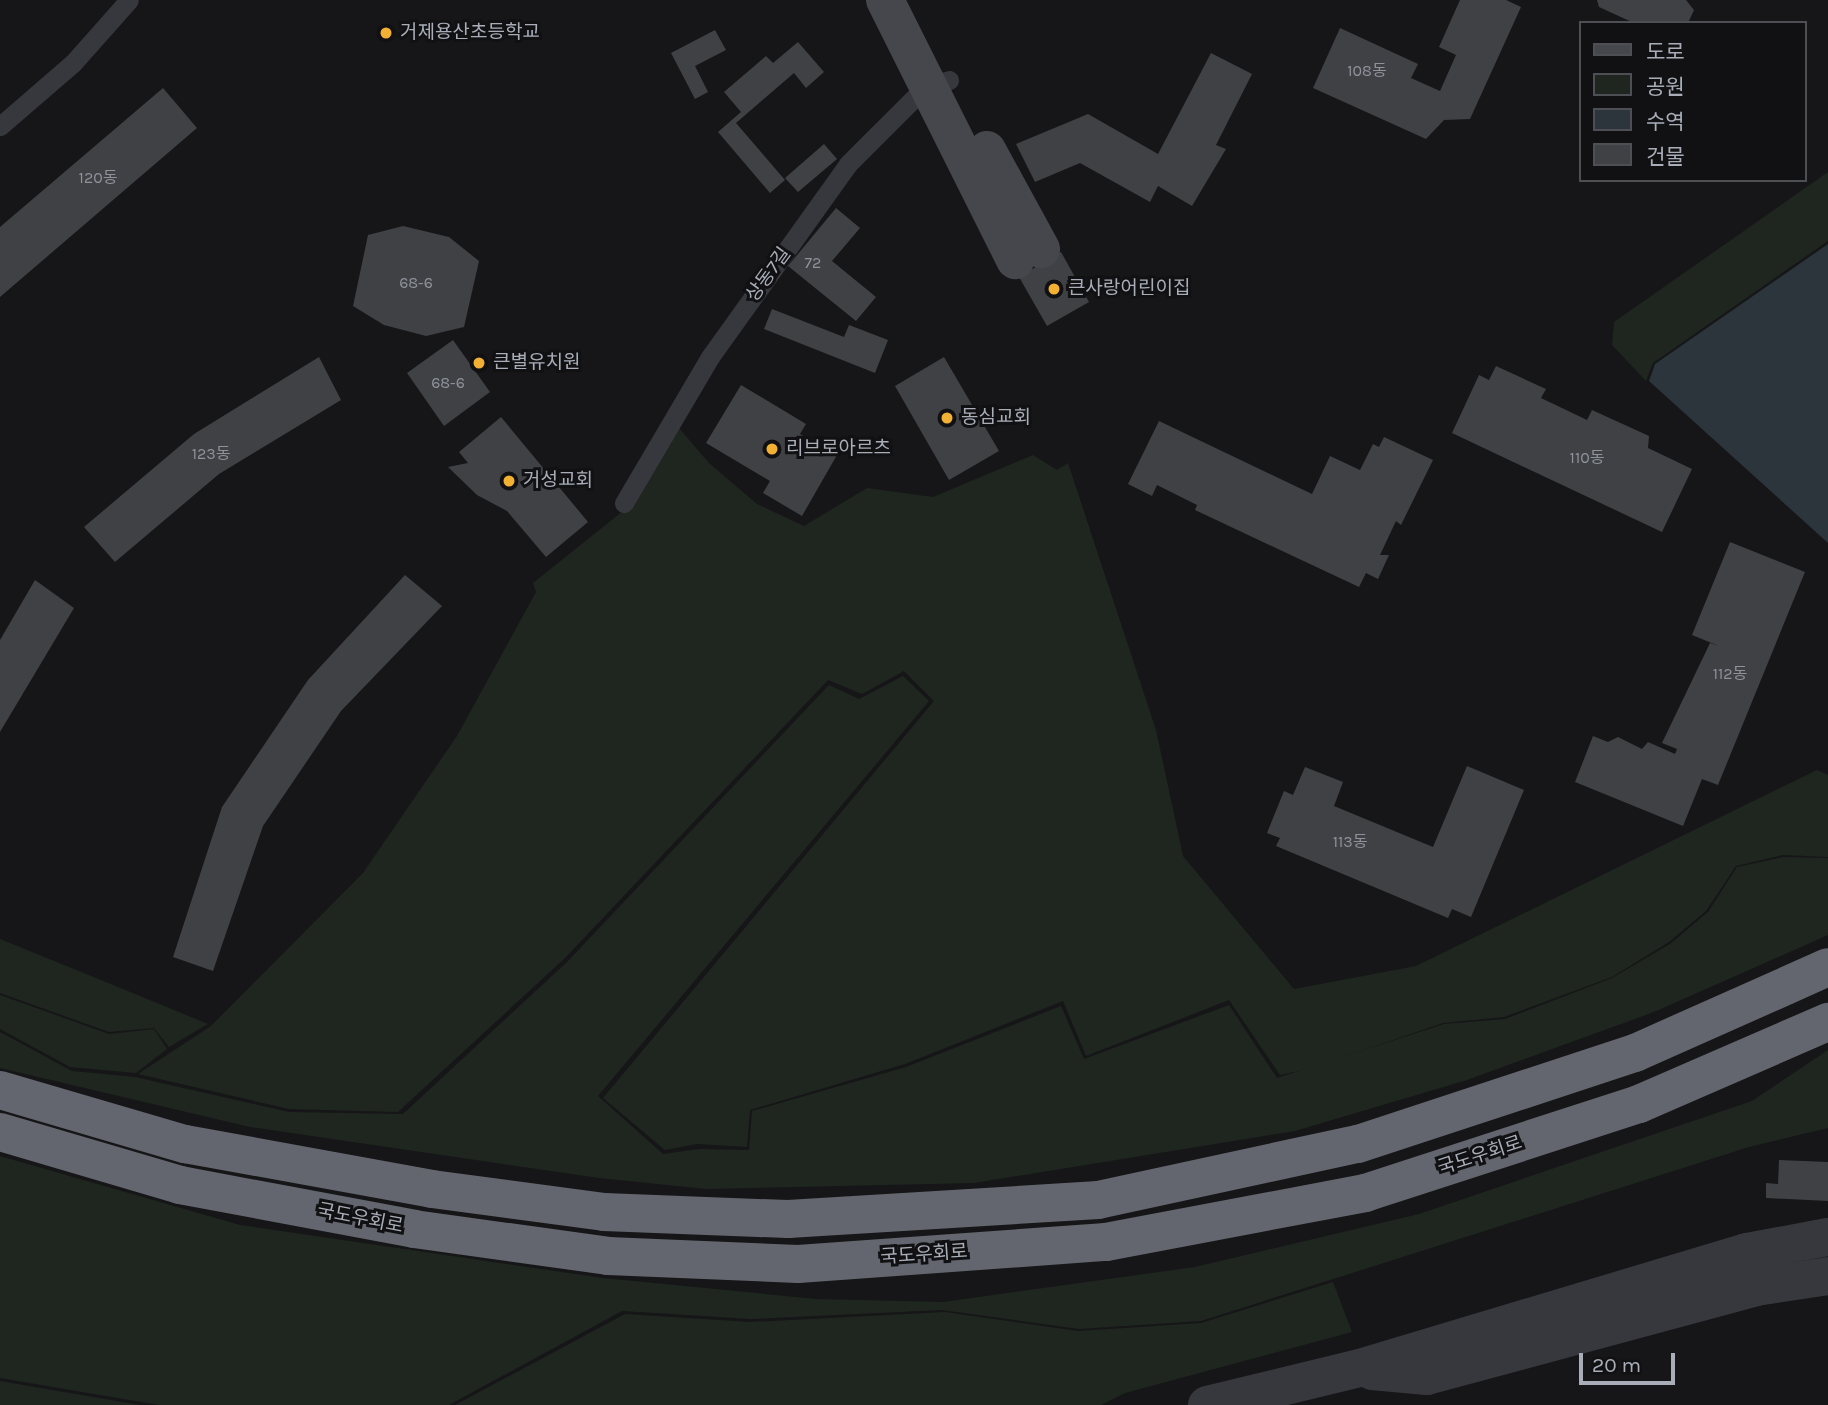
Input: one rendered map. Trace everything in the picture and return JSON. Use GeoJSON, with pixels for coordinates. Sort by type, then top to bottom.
{"type":"FeatureCollection","features":[{"type":"Feature","properties":{"kind":"highway"},"geometry":{"type":"LineString","coordinates":[[0,1090],[186,1144],[432,1189],[604,1212],[815,1218],[1098,1200],[1358,1144],[1635,1053],[1813,975]]}},
{"type":"Feature","properties":{"kind":"highway","name":"국도우회로"},"geometry":{"type":"LineString","coordinates":[[0,1132],[180,1185],[414,1229],[608,1256],[798,1264],[1106,1242],[1365,1193],[1639,1104],[1827,1023]]}},
{"type":"Feature","properties":{"kind":"street"},"geometry":{"type":"LineString","coordinates":[[885,0],[937,84],[1028,255]]}},
{"type":"Feature","properties":{"kind":"street"},"geometry":{"type":"LineString","coordinates":[[914,0],[937,84]]}},
{"type":"Feature","properties":{"kind":"street"},"geometry":{"type":"LineString","coordinates":[[1207,1405],[1360,1368],[1747,1252],[1828,1237]]}},
{"type":"Feature","properties":{"kind":"street"},"geometry":{"type":"LineString","coordinates":[[1360,1368],[1391,1376],[1427,1377],[1756,1287],[1828,1276]]}},
{"type":"Feature","properties":{"kind":"lane"},"geometry":{"type":"LineString","coordinates":[[0,126],[72,64],[129,0]]}},
{"type":"Feature","properties":{"kind":"lane","name":"상동7길"},"geometry":{"type":"LineString","coordinates":[[624,503],[710,357],[840,176],[937,84]]}},
{"type":"Feature","properties":{"kind":"green space"},"geometry":{"type":"Polygon","coordinates":[[[1828,172],[1828,241],[1653,363],[1646,381],[1612,345],[1614,322],[1828,172]]]}},
{"type":"Feature","properties":{"kind":"green space"},"geometry":{"type":"Polygon","coordinates":[[[679,428],[709,463],[757,504],[804,526],[867,488],[933,497],[1033,455],[1057,470],[1068,463],[1156,730],[1183,856],[1294,989],[1416,966],[1817,770],[1828,775],[1828,857],[1783,855],[1736,866],[1706,911],[1669,942],[1612,977],[1504,1017],[1443,1023],[1308,1069],[1280,1075],[1229,1000],[1086,1056],[1063,1001],[905,1064],[750,1110],[747,1147],[697,1144],[665,1150],[603,1098],[934,701],[904,671],[862,694],[828,680],[565,958],[398,1112],[289,1109],[138,1074],[211,1026],[363,873],[457,736],[536,592],[533,583],[628,507],[679,428]]]}},
{"type":"Feature","properties":{"kind":"green space"},"geometry":{"type":"Polygon","coordinates":[[[903,676],[929,701],[598,1096],[663,1154],[699,1149],[749,1150],[752,1111],[906,1067],[1061,1006],[1084,1059],[1229,1005],[1277,1078],[1444,1024],[1505,1019],[1612,978],[1670,944],[1708,912],[1737,867],[1784,857],[1828,858],[1828,935],[1654,1012],[1467,1080],[1295,1131],[974,1183],[706,1189],[599,1178],[250,1127],[0,1068],[0,1032],[72,1071],[135,1077],[289,1112],[403,1114],[567,962],[829,685],[859,699],[903,676]]]}},
{"type":"Feature","properties":{"kind":"green space"},"geometry":{"type":"Polygon","coordinates":[[[0,939],[208,1024],[169,1047],[154,1028],[109,1032],[0,993],[0,939]]]}},
{"type":"Feature","properties":{"kind":"green space"},"geometry":{"type":"Polygon","coordinates":[[[0,995],[109,1034],[154,1029],[167,1049],[136,1073],[70,1067],[0,1029],[0,995]]]}},
{"type":"Feature","properties":{"kind":"green space"},"geometry":{"type":"Polygon","coordinates":[[[1828,1050],[1828,1128],[1749,1147],[1201,1321],[1079,1329],[942,1310],[751,1319],[622,1311],[449,1405],[159,1405],[0,1378],[0,1156],[240,1225],[603,1278],[816,1299],[943,1302],[1195,1267],[1419,1214],[1752,1101],[1828,1050]]]}},
{"type":"Feature","properties":{"kind":"green space"},"geometry":{"type":"Polygon","coordinates":[[[1333,1282],[1352,1332],[1125,1393],[1101,1405],[455,1405],[625,1314],[751,1322],[945,1312],[1078,1331],[1201,1323],[1333,1282]]]}},
{"type":"Feature","properties":{"kind":"green space"},"geometry":{"type":"Polygon","coordinates":[[[0,1381],[140,1405],[0,1405],[0,1381]]]}},
{"type":"Feature","properties":{"kind":"water"},"geometry":{"type":"Polygon","coordinates":[[[1828,244],[1828,543],[1649,381],[1655,364],[1828,244]]]}},
{"type":"Feature","properties":{"kind":"building"},"geometry":{"type":"Polygon","coordinates":[[[1460,0],[1506,0],[1521,7],[1470,119],[1444,120],[1426,139],[1313,88],[1340,28],[1418,64],[1411,78],[1440,91],[1456,55],[1439,47],[1460,0]]]}},
{"type":"Feature","properties":{"kind":"building"},"geometry":{"type":"Polygon","coordinates":[[[1597,0],[1686,0],[1694,10],[1689,21],[1630,21],[1599,7],[1597,0]]]}},
{"type":"Feature","properties":{"kind":"building"},"geometry":{"type":"Polygon","coordinates":[[[715,30],[726,50],[695,66],[708,92],[695,99],[671,53],[715,30]]]}},
{"type":"Feature","properties":{"kind":"building"},"geometry":{"type":"Polygon","coordinates":[[[798,42],[824,72],[806,88],[794,73],[736,123],[785,180],[770,193],[718,132],[741,112],[724,92],[766,56],[773,63],[798,42]]]}},
{"type":"Feature","properties":{"kind":"building"},"geometry":{"type":"Polygon","coordinates":[[[1211,53],[1252,74],[1216,145],[1226,149],[1192,206],[1158,186],[1150,202],[1080,163],[1035,182],[1016,144],[1088,114],[1158,154],[1211,53]]]}},
{"type":"Feature","properties":{"kind":"building"},"geometry":{"type":"Polygon","coordinates":[[[163,88],[197,128],[0,297],[0,227],[163,88]]]}},
{"type":"Feature","properties":{"kind":"building"},"geometry":{"type":"Polygon","coordinates":[[[824,144],[837,159],[798,192],[785,178],[824,144]]]}},
{"type":"Feature","properties":{"kind":"building"},"geometry":{"type":"Polygon","coordinates":[[[836,208],[860,228],[832,261],[876,297],[856,321],[788,266],[836,208]]]}},
{"type":"Feature","properties":{"kind":"building"},"geometry":{"type":"Polygon","coordinates":[[[403,226],[449,237],[479,261],[464,327],[426,336],[384,325],[353,306],[368,235],[403,226]]]}},
{"type":"Feature","properties":{"kind":"building","name":"큰사랑어린이집"},"geometry":{"type":"Polygon","coordinates":[[[1061,252],[1089,302],[1047,326],[1019,277],[1061,252]]]}},
{"type":"Feature","properties":{"kind":"building"},"geometry":{"type":"Polygon","coordinates":[[[772,309],[844,337],[849,325],[888,340],[875,373],[764,329],[772,309]]]}},
{"type":"Feature","properties":{"kind":"building"},"geometry":{"type":"Polygon","coordinates":[[[453,340],[490,392],[444,426],[407,373],[453,340]]]}},
{"type":"Feature","properties":{"kind":"building"},"geometry":{"type":"Polygon","coordinates":[[[319,357],[341,400],[219,474],[115,562],[84,527],[194,434],[319,357]]]}},
{"type":"Feature","properties":{"kind":"building","name":"동심교회"},"geometry":{"type":"Polygon","coordinates":[[[944,357],[999,451],[949,480],[895,386],[944,357]]]}},
{"type":"Feature","properties":{"kind":"building"},"geometry":{"type":"Polygon","coordinates":[[[1496,366],[1546,389],[1541,398],[1587,420],[1592,410],[1649,436],[1648,448],[1692,469],[1662,532],[1452,433],[1479,375],[1489,380],[1496,366]]]}},
{"type":"Feature","properties":{"kind":"building","name":"리브로아르츠"},"geometry":{"type":"Polygon","coordinates":[[[741,385],[806,424],[800,434],[837,455],[802,516],[763,493],[770,481],[706,443],[741,385]]]}},
{"type":"Feature","properties":{"kind":"building","name":"거성교회"},"geometry":{"type":"Polygon","coordinates":[[[501,417],[588,522],[546,557],[507,511],[477,495],[448,467],[468,463],[459,452],[501,417]]]}},
{"type":"Feature","properties":{"kind":"building"},"geometry":{"type":"Polygon","coordinates":[[[1159,421],[1312,494],[1330,456],[1360,470],[1373,444],[1379,447],[1384,437],[1433,460],[1401,525],[1396,521],[1380,555],[1389,555],[1378,579],[1366,573],[1359,587],[1195,510],[1197,505],[1157,485],[1152,496],[1128,484],[1159,421]]]}},
{"type":"Feature","properties":{"kind":"building"},"geometry":{"type":"Polygon","coordinates":[[[1730,542],[1805,572],[1718,785],[1702,779],[1683,826],[1575,782],[1593,736],[1608,742],[1618,737],[1642,749],[1648,742],[1675,754],[1677,749],[1662,743],[1710,643],[1719,646],[1692,635],[1730,542]]]}},
{"type":"Feature","properties":{"kind":"building"},"geometry":{"type":"Polygon","coordinates":[[[405,575],[442,606],[341,711],[263,826],[213,971],[173,957],[222,807],[308,680],[405,575]]]}},
{"type":"Feature","properties":{"kind":"building"},"geometry":{"type":"Polygon","coordinates":[[[35,580],[74,608],[0,732],[0,640],[35,580]]]}},
{"type":"Feature","properties":{"kind":"building"},"geometry":{"type":"Polygon","coordinates":[[[1467,766],[1524,790],[1471,917],[1452,909],[1448,918],[1276,846],[1280,838],[1267,833],[1284,791],[1293,795],[1305,767],[1343,782],[1334,806],[1433,847],[1467,766]]]}},
{"type":"Feature","properties":{"kind":"building"},"geometry":{"type":"Polygon","coordinates":[[[1779,1160],[1828,1162],[1828,1201],[1766,1198],[1766,1183],[1778,1184],[1779,1160]]]}},
{"type":"Feature","properties":{"kind":"place","name":"거제용산초등학교"},"geometry":{"type":"Point","coordinates":[386,33]}},
{"type":"Feature","properties":{"kind":"place","name":"큰사랑어린이집"},"geometry":{"type":"Point","coordinates":[1054,289]}},
{"type":"Feature","properties":{"kind":"place","name":"큰별유치원"},"geometry":{"type":"Point","coordinates":[479,363]}},
{"type":"Feature","properties":{"kind":"place","name":"동심교회"},"geometry":{"type":"Point","coordinates":[947,418]}},
{"type":"Feature","properties":{"kind":"place","name":"리브로아르츠"},"geometry":{"type":"Point","coordinates":[772,449]}},
{"type":"Feature","properties":{"kind":"place","name":"거성교회"},"geometry":{"type":"Point","coordinates":[509,481]}}]}
